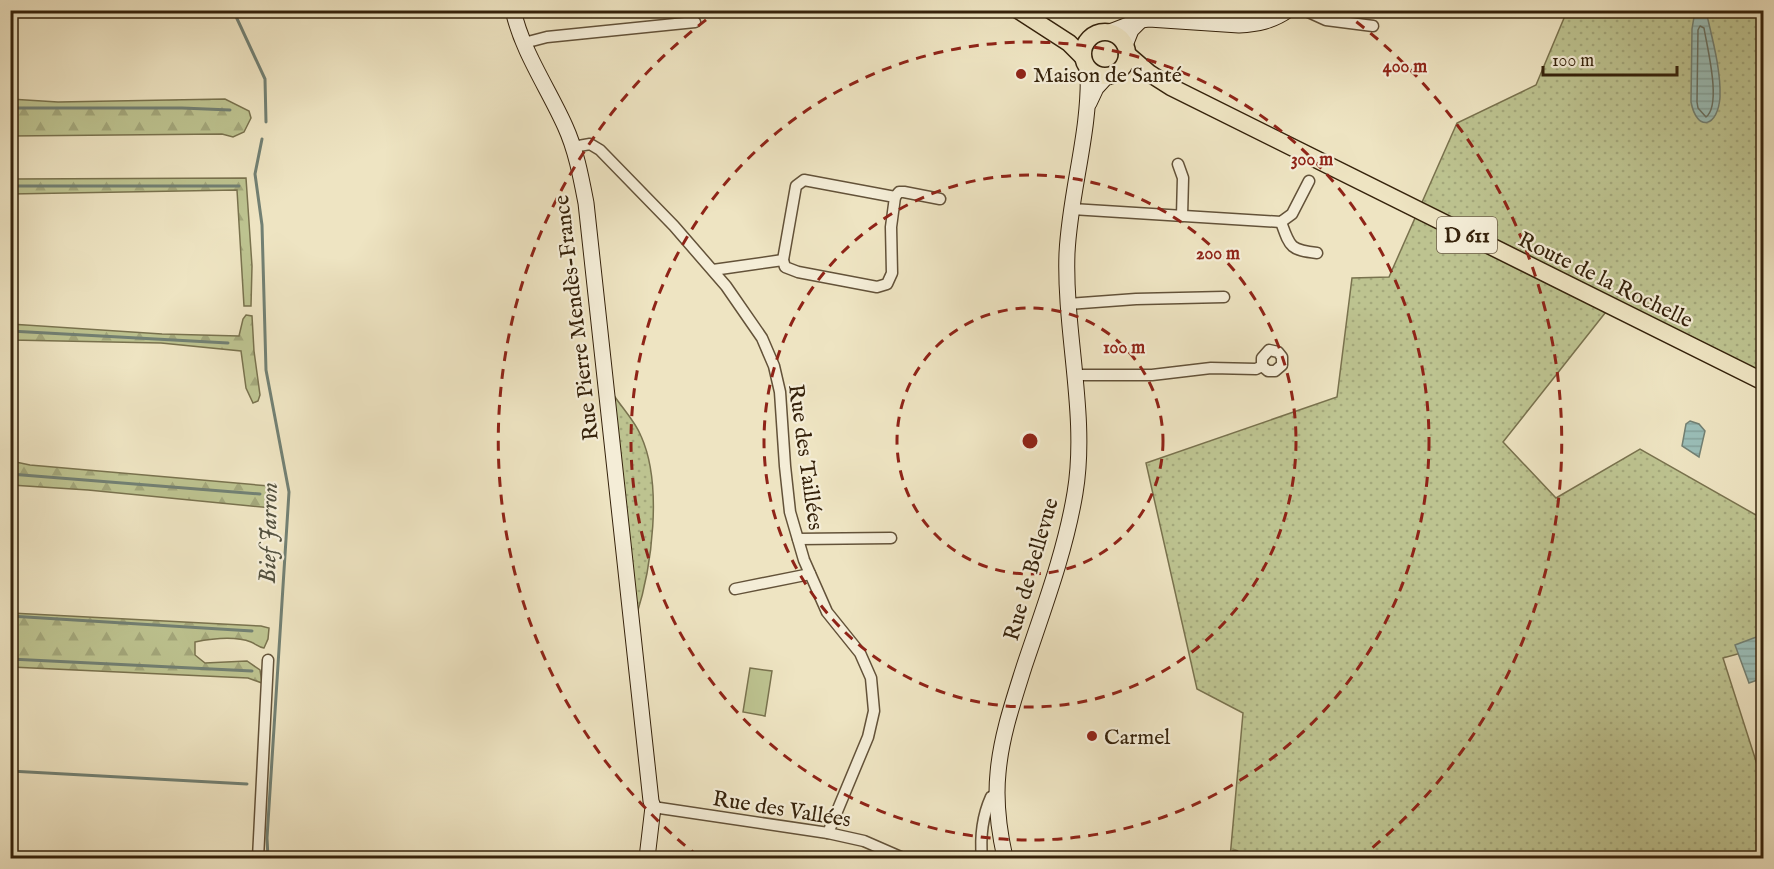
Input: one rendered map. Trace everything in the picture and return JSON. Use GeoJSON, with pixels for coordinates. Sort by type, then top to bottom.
{"type":"FeatureCollection","features":[{"type":"Feature","properties":{"kind":"main road"},"geometry":{"type":"LineString","coordinates":[[1021,12],[1072,33],[1102,34],[1122,39],[1126,50],[1123,67],[1113,74],[1096,74],[1069,43],[1021,12]]}},
{"type":"Feature","properties":{"kind":"main road"},"geometry":{"type":"LineString","coordinates":[[1086,63],[1085,45],[1102,34]]}},
{"type":"Feature","properties":{"kind":"main road","name":"D 611"},"geometry":{"type":"LineString","coordinates":[[1126,50],[1149,73],[1171,87]]}},
{"type":"Feature","properties":{"kind":"main road","name":"D 611"},"geometry":{"type":"LineString","coordinates":[[1113,74],[1133,73],[1171,87]]}},
{"type":"Feature","properties":{"kind":"main road","name":"Route de la Rochelle"},"geometry":{"type":"LineString","coordinates":[[1171,87],[1764,382]]}},
{"type":"Feature","properties":{"kind":"street","name":"Rue Pierre Mendès-France"},"geometry":{"type":"LineString","coordinates":[[513,10],[524,44],[566,128],[573,147],[586,203],[653,807],[647,858]]}},
{"type":"Feature","properties":{"kind":"street"},"geometry":{"type":"LineString","coordinates":[[1102,34],[1124,29],[1141,20],[1239,26],[1263,22],[1288,10]]}},
{"type":"Feature","properties":{"kind":"street"},"geometry":{"type":"LineString","coordinates":[[1304,10],[1326,20],[1373,26]]}},
{"type":"Feature","properties":{"kind":"street"},"geometry":{"type":"LineString","coordinates":[[1126,50],[1131,30],[1141,20]]}},
{"type":"Feature","properties":{"kind":"street"},"geometry":{"type":"LineString","coordinates":[[524,44],[547,37],[695,22]]}},
{"type":"Feature","properties":{"kind":"street","name":"Rue de Bellevue"},"geometry":{"type":"LineString","coordinates":[[1005,858],[999,826],[998,766],[1005,731],[1070,521],[1077,466],[1067,250],[1087,109],[1086,63]]}},
{"type":"Feature","properties":{"kind":"street","name":"Rue de Bellevue"},"geometry":{"type":"LineString","coordinates":[[1087,109],[1096,88],[1113,74]]}},
{"type":"Feature","properties":{"kind":"street","name":"Rue des Taillées"},"geometry":{"type":"LineString","coordinates":[[573,147],[590,144],[600,150],[674,226],[713,270],[762,338],[774,366],[780,392],[790,512],[798,539],[827,612],[860,653],[871,678],[874,711],[868,737],[828,833]]}},
{"type":"Feature","properties":{"kind":"street"},"geometry":{"type":"LineString","coordinates":[[1178,164],[1183,178],[1182,216]]}},
{"type":"Feature","properties":{"kind":"street"},"geometry":{"type":"LineString","coordinates":[[895,197],[801,181],[796,186],[783,260],[785,267],[798,272],[883,287],[892,273],[891,227],[895,197],[899,192],[904,192],[940,199]]}},
{"type":"Feature","properties":{"kind":"street"},"geometry":{"type":"LineString","coordinates":[[1072,209],[1281,222],[1292,214],[1310,181]]}},
{"type":"Feature","properties":{"kind":"street"},"geometry":{"type":"LineString","coordinates":[[1281,222],[1288,242],[1298,250],[1317,253]]}},
{"type":"Feature","properties":{"kind":"street"},"geometry":{"type":"LineString","coordinates":[[713,270],[783,260]]}},
{"type":"Feature","properties":{"kind":"street"},"geometry":{"type":"LineString","coordinates":[[1068,304],[1136,299],[1224,297]]}},
{"type":"Feature","properties":{"kind":"street"},"geometry":{"type":"LineString","coordinates":[[1074,375],[1152,375],[1211,368],[1256,369],[1262,366]]}},
{"type":"Feature","properties":{"kind":"street"},"geometry":{"type":"LineString","coordinates":[[798,539],[891,538]]}},
{"type":"Feature","properties":{"kind":"street"},"geometry":{"type":"LineString","coordinates":[[735,589],[810,574]]}},
{"type":"Feature","properties":{"kind":"street"},"geometry":{"type":"LineString","coordinates":[[258,858],[268,660]]}},
{"type":"Feature","properties":{"kind":"street"},"geometry":{"type":"LineString","coordinates":[[982,858],[984,813],[990,797],[997,795]]}},
{"type":"Feature","properties":{"kind":"street","name":"Rue des Vallées"},"geometry":{"type":"LineString","coordinates":[[653,807],[828,833],[864,841],[903,858]]}},
{"type":"Feature","properties":{"kind":"green space"},"geometry":{"type":"Polygon","coordinates":[[[1567,11],[1763,11],[1763,375],[1613,303],[1503,442],[1556,498],[1640,449],[1763,519],[1763,647],[1723,658],[1763,783],[1763,858],[1230,858],[1243,713],[1197,689],[1146,463],[1337,397],[1352,278],[1389,277],[1457,123],[1536,85],[1567,11]]]}},
{"type":"Feature","properties":{"kind":"green space"},"geometry":{"type":"Polygon","coordinates":[[[10,99],[58,102],[225,99],[249,111],[251,118],[244,132],[233,137],[222,134],[11,136],[10,99]]]}},
{"type":"Feature","properties":{"kind":"green space"},"geometry":{"type":"Polygon","coordinates":[[[246,178],[252,266],[251,306],[244,306],[237,190],[11,194],[11,179],[246,178]]]}},
{"type":"Feature","properties":{"kind":"green space"},"geometry":{"type":"Polygon","coordinates":[[[246,315],[252,316],[260,395],[258,401],[253,403],[246,388],[241,351],[161,343],[11,340],[11,324],[162,334],[239,336],[246,315]]]}},
{"type":"Feature","properties":{"kind":"green space"},"geometry":{"type":"Polygon","coordinates":[[[613,394],[641,436],[652,478],[653,526],[647,575],[636,617],[613,394]]]}},
{"type":"Feature","properties":{"kind":"green space"},"geometry":{"type":"Polygon","coordinates":[[[11,461],[30,465],[269,486],[272,490],[272,508],[11,485],[11,461]]]}},
{"type":"Feature","properties":{"kind":"green space"},"geometry":{"type":"Polygon","coordinates":[[[11,613],[269,628],[264,648],[238,639],[195,642],[195,655],[205,663],[247,661],[260,670],[262,683],[248,678],[11,667],[11,613]]]}},
{"type":"Feature","properties":{"kind":"green space"},"geometry":{"type":"Polygon","coordinates":[[[750,668],[772,671],[765,716],[743,712],[750,668]]]}},
{"type":"Feature","properties":{"kind":"water"},"geometry":{"type":"Polygon","coordinates":[[[1695,11],[1706,11],[1719,76],[1718,107],[1712,120],[1707,122],[1698,119],[1691,102],[1692,29],[1695,11]]]}},
{"type":"Feature","properties":{"kind":"water"},"geometry":{"type":"Polygon","coordinates":[[[1690,421],[1699,424],[1705,431],[1699,457],[1682,446],[1686,424],[1690,421]]]}},
{"type":"Feature","properties":{"kind":"water"},"geometry":{"type":"Polygon","coordinates":[[[1759,636],[1763,649],[1763,678],[1749,683],[1735,645],[1759,636]]]}},
{"type":"Feature","properties":{"kind":"waterway","name":"Bief Jarron"},"geometry":{"type":"LineString","coordinates":[[233,10],[265,79],[266,122]]}},
{"type":"Feature","properties":{"kind":"waterway"},"geometry":{"type":"LineString","coordinates":[[10,108],[230,110]]}},
{"type":"Feature","properties":{"kind":"waterway","name":"Bief Jarron"},"geometry":{"type":"LineString","coordinates":[[262,139],[255,174],[262,225],[266,370],[289,492],[267,838],[268,858]]}},
{"type":"Feature","properties":{"kind":"waterway"},"geometry":{"type":"LineString","coordinates":[[10,186],[239,186]]}},
{"type":"Feature","properties":{"kind":"waterway"},"geometry":{"type":"LineString","coordinates":[[10,331],[228,343]]}},
{"type":"Feature","properties":{"kind":"waterway"},"geometry":{"type":"LineString","coordinates":[[10,474],[260,494]]}},
{"type":"Feature","properties":{"kind":"waterway"},"geometry":{"type":"LineString","coordinates":[[10,616],[252,631]]}},
{"type":"Feature","properties":{"kind":"waterway"},"geometry":{"type":"LineString","coordinates":[[10,659],[252,671]]}},
{"type":"Feature","properties":{"kind":"waterway"},"geometry":{"type":"LineString","coordinates":[[10,771],[247,784]]}},
{"type":"Feature","properties":{"kind":"place","name":"Maison de Santé"},"geometry":{"type":"Point","coordinates":[1021,74]}},
{"type":"Feature","properties":{"kind":"place","name":"Carmel"},"geometry":{"type":"Point","coordinates":[1092,736]}}]}
